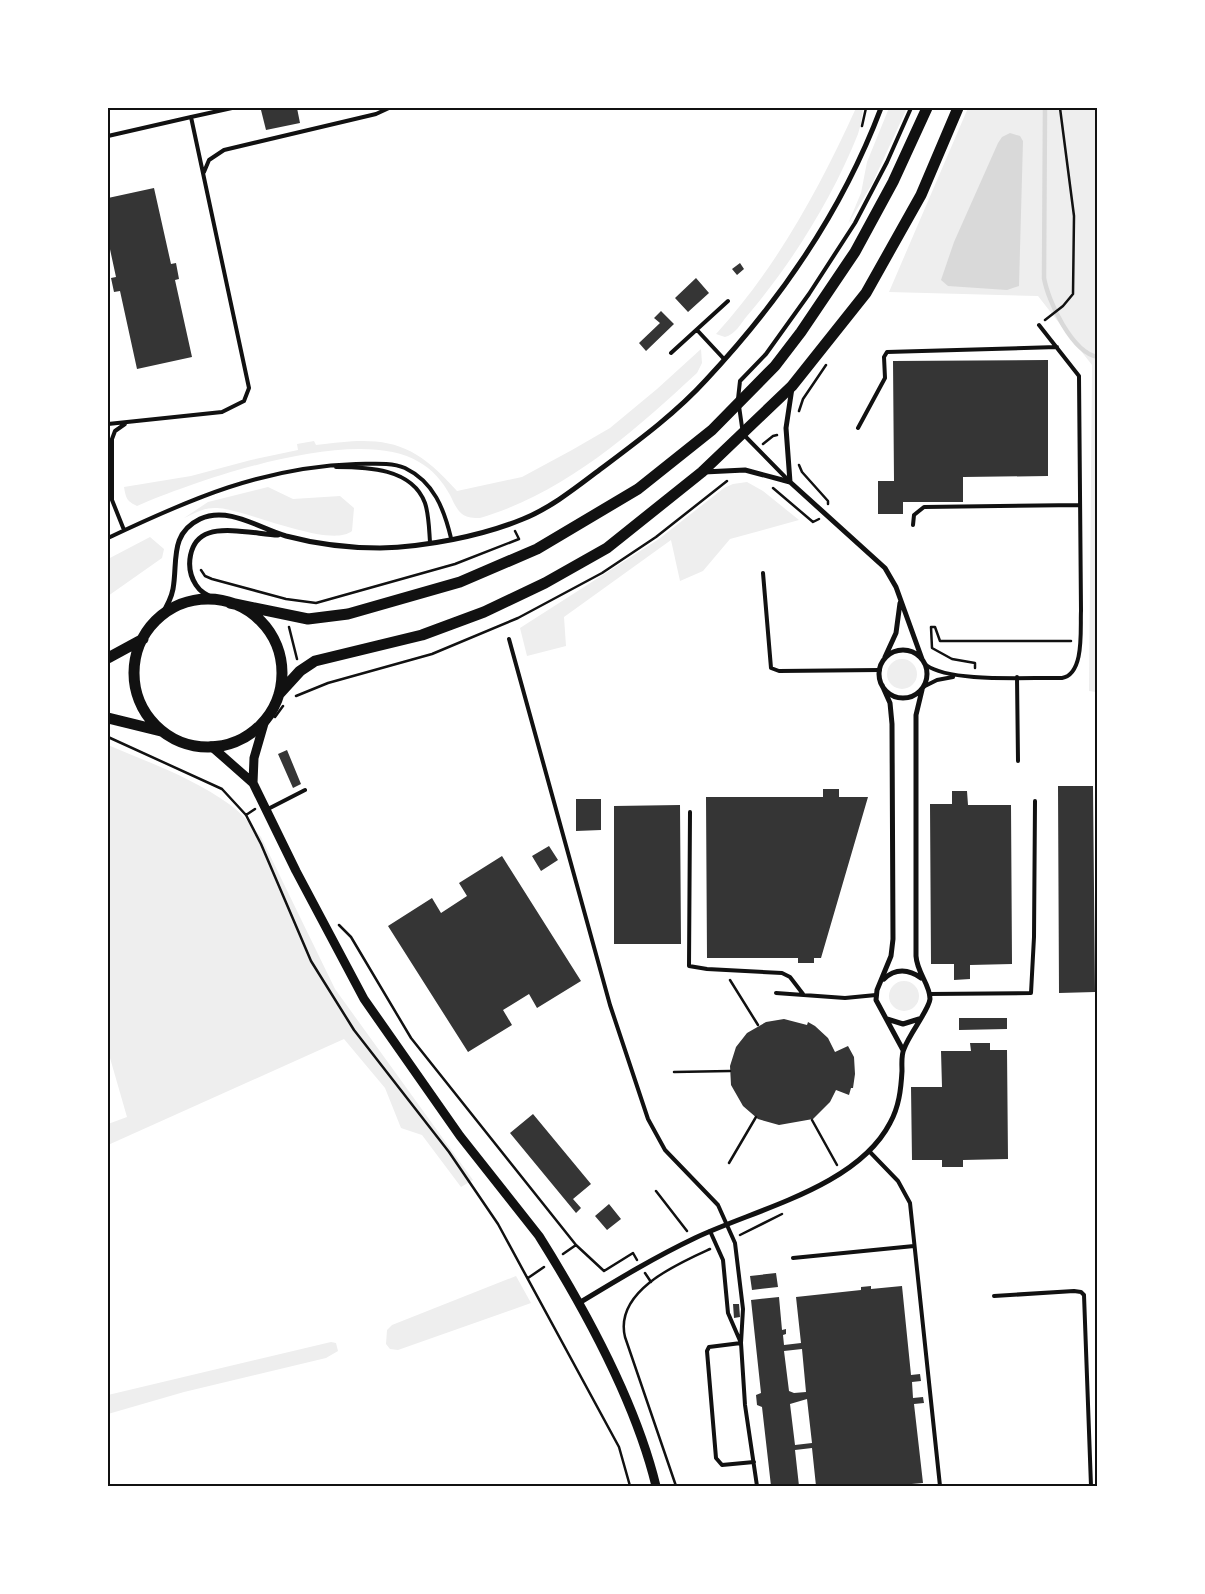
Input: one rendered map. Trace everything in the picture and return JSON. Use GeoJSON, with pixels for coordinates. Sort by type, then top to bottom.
{"type":"FeatureCollection","features":[{"type":"Feature","properties":{"kind":"main road"},"geometry":{"type":"LineString","coordinates":[[163,731],[143,707],[135,684],[136,657],[143,639],[161,616],[188,602],[217,600],[286,615],[315,619],[348,614],[460,582],[537,549],[638,489],[712,430],[738,405],[796,339],[844,271],[893,182],[927,108]]}},
{"type":"Feature","properties":{"kind":"main road"},"geometry":{"type":"LineString","coordinates":[[279,694],[300,672],[315,661],[431,632],[484,612],[545,583],[607,548],[702,472],[792,386],[866,293],[921,195],[958,108]]}},
{"type":"Feature","properties":{"kind":"main road"},"geometry":{"type":"LineString","coordinates":[[108,718],[163,731],[176,739],[193,745],[211,746],[239,740],[268,722],[279,694],[282,670],[277,645],[271,633],[256,615],[230,603]]}},
{"type":"Feature","properties":{"kind":"main road"},"geometry":{"type":"LineString","coordinates":[[108,658],[143,639]]}},
{"type":"Feature","properties":{"kind":"street"},"geometry":{"type":"LineString","coordinates":[[217,600],[206,595],[192,578],[190,555],[196,542],[202,536],[217,531],[286,536],[331,544],[374,548],[430,542],[478,533],[524,519],[571,491],[619,455],[705,382],[724,359],[800,265],[839,198],[881,108]]}},
{"type":"Feature","properties":{"kind":"street"},"geometry":{"type":"LineString","coordinates":[[790,482],[786,428],[792,386]]}},
{"type":"Feature","properties":{"kind":"street"},"geometry":{"type":"LineString","coordinates":[[579,1303],[641,1266],[693,1239],[727,1223],[792,1198],[841,1172],[869,1151],[883,1134],[894,1113],[900,1088],[903,1050],[919,1018],[928,1008],[930,994],[921,978],[916,956],[916,715],[928,676],[926,666],[922,660],[892,578],[881,563],[790,482],[745,470],[702,472]]}},
{"type":"Feature","properties":{"kind":"street"},"geometry":{"type":"LineString","coordinates":[[161,616],[169,603],[173,591],[178,541],[188,526],[197,520],[208,516],[226,516],[286,536]]}},
{"type":"Feature","properties":{"kind":"street"},"geometry":{"type":"LineString","coordinates":[[899,596],[900,612],[896,633],[881,667],[882,685],[890,703],[892,724],[893,940],[891,956],[876,995],[879,1008],[887,1018],[903,1050]]}},
{"type":"Feature","properties":{"kind":"street"},"geometry":{"type":"LineString","coordinates":[[881,667],[887,656],[900,651],[912,652],[922,660]]}},
{"type":"Feature","properties":{"kind":"street"},"geometry":{"type":"LineString","coordinates":[[882,685],[886,691],[900,698],[912,697],[923,688]]}},
{"type":"Feature","properties":{"kind":"street"},"geometry":{"type":"LineString","coordinates":[[253,783],[254,758],[268,722]]}},
{"type":"Feature","properties":{"kind":"street"},"geometry":{"type":"LineString","coordinates":[[211,746],[253,783],[323,923],[364,999],[460,1136],[539,1236],[579,1303],[626,1402],[656,1486]]}},
{"type":"Feature","properties":{"kind":"street"},"geometry":{"type":"LineString","coordinates":[[878,987],[886,976],[898,971],[911,972],[921,978]]}},
{"type":"Feature","properties":{"kind":"street"},"geometry":{"type":"LineString","coordinates":[[887,1018],[903,1024],[919,1018]]}},
{"type":"Feature","properties":{"kind":"lane"},"geometry":{"type":"LineString","coordinates":[[108,136],[232,108]]}},
{"type":"Feature","properties":{"kind":"lane"},"geometry":{"type":"LineString","coordinates":[[203,173],[209,160],[224,150],[376,114],[389,108]]}},
{"type":"Feature","properties":{"kind":"lane"},"geometry":{"type":"LineString","coordinates":[[790,482],[743,434],[738,405],[740,381],[766,354],[855,223],[887,162],[912,108]]}},
{"type":"Feature","properties":{"kind":"lane"},"geometry":{"type":"LineString","coordinates":[[108,424],[222,412],[240,405],[248,393],[247,373],[191,117]]}},
{"type":"Feature","properties":{"kind":"lane"},"geometry":{"type":"LineString","coordinates":[[671,353],[728,301]]}},
{"type":"Feature","properties":{"kind":"lane"},"geometry":{"type":"LineString","coordinates":[[926,666],[939,673],[960,676],[1062,678],[1070,675],[1076,664],[1080,640],[1079,376],[1039,325]]}},
{"type":"Feature","properties":{"kind":"lane"},"geometry":{"type":"LineString","coordinates":[[697,330],[724,359]]}},
{"type":"Feature","properties":{"kind":"lane"},"geometry":{"type":"LineString","coordinates":[[858,428],[885,378],[884,357],[887,352],[1057,348]]}},
{"type":"Feature","properties":{"kind":"lane"},"geometry":{"type":"LineString","coordinates":[[112,500],[112,438],[118,428],[132,422]]}},
{"type":"Feature","properties":{"kind":"lane"},"geometry":{"type":"LineString","coordinates":[[108,538],[215,490],[302,469],[360,464],[391,464],[404,468],[420,478],[432,490],[440,503],[451,538]]}},
{"type":"Feature","properties":{"kind":"lane"},"geometry":{"type":"LineString","coordinates":[[302,469],[372,469],[400,477],[415,488],[425,502],[430,542]]}},
{"type":"Feature","properties":{"kind":"lane"},"geometry":{"type":"LineString","coordinates":[[108,483],[112,500],[124,530]]}},
{"type":"Feature","properties":{"kind":"lane"},"geometry":{"type":"LineString","coordinates":[[913,525],[916,512],[924,507],[1080,505]]}},
{"type":"Feature","properties":{"kind":"lane"},"geometry":{"type":"LineString","coordinates":[[763,573],[771,668],[779,671],[881,667]]}},
{"type":"Feature","properties":{"kind":"lane"},"geometry":{"type":"LineString","coordinates":[[508,639],[610,1005],[645,1110],[654,1132],[665,1150],[709,1194],[720,1210],[737,1250],[743,1309],[741,1343],[745,1405],[757,1486]]}},
{"type":"Feature","properties":{"kind":"lane"},"geometry":{"type":"LineString","coordinates":[[923,688],[937,680],[960,676]]}},
{"type":"Feature","properties":{"kind":"lane"},"geometry":{"type":"LineString","coordinates":[[1017,677],[1018,761]]}},
{"type":"Feature","properties":{"kind":"lane"},"geometry":{"type":"LineString","coordinates":[[266,810],[305,790]]}},
{"type":"Feature","properties":{"kind":"lane"},"geometry":{"type":"LineString","coordinates":[[930,994],[1031,993],[1034,937],[1035,801]]}},
{"type":"Feature","properties":{"kind":"lane"},"geometry":{"type":"LineString","coordinates":[[690,812],[689,966],[707,969],[782,973],[790,977],[803,994]]}},
{"type":"Feature","properties":{"kind":"lane"},"geometry":{"type":"LineString","coordinates":[[776,993],[845,998],[876,995]]}},
{"type":"Feature","properties":{"kind":"lane"},"geometry":{"type":"LineString","coordinates":[[869,1151],[903,1187],[910,1202],[940,1486]]}},
{"type":"Feature","properties":{"kind":"lane"},"geometry":{"type":"LineString","coordinates":[[710,1231],[718,1246],[724,1265],[728,1313],[741,1343]]}},
{"type":"Feature","properties":{"kind":"lane"},"geometry":{"type":"LineString","coordinates":[[793,1258],[914,1246]]}},
{"type":"Feature","properties":{"kind":"lane"},"geometry":{"type":"LineString","coordinates":[[994,1296],[1074,1291],[1081,1292],[1084,1296],[1091,1486]]}},
{"type":"Feature","properties":{"kind":"lane"},"geometry":{"type":"LineString","coordinates":[[741,1343],[714,1345],[709,1347],[708,1351],[716,1458],[722,1465],[754,1462]]}},
{"type":"Feature","properties":{"kind":"path"},"geometry":{"type":"LineString","coordinates":[[861,130],[866,108]]}},
{"type":"Feature","properties":{"kind":"path"},"geometry":{"type":"LineString","coordinates":[[1048,318],[1063,306],[1073,294],[1074,216],[1060,108]]}},
{"type":"Feature","properties":{"kind":"path"},"geometry":{"type":"LineString","coordinates":[[797,418],[803,399],[826,367],[828,343]]}},
{"type":"Feature","properties":{"kind":"path"},"geometry":{"type":"LineString","coordinates":[[766,485],[773,488],[813,522],[827,516],[828,501],[802,472],[796,458]]}},
{"type":"Feature","properties":{"kind":"path"},"geometry":{"type":"LineString","coordinates":[[268,722],[283,706],[303,692],[432,654],[518,618],[602,572],[656,537],[725,482],[732,480]]}},
{"type":"Feature","properties":{"kind":"path"},"geometry":{"type":"LineString","coordinates":[[199,563],[208,578],[286,599],[310,603],[322,602],[455,564],[519,539],[512,523]]}},
{"type":"Feature","properties":{"kind":"path"},"geometry":{"type":"LineString","coordinates":[[286,599],[286,615],[303,692]]}},
{"type":"Feature","properties":{"kind":"path"},"geometry":{"type":"LineString","coordinates":[[975,676],[975,663],[952,659],[932,648],[931,627],[935,627],[940,641],[1080,640]]}},
{"type":"Feature","properties":{"kind":"path"},"geometry":{"type":"LineString","coordinates":[[108,737],[222,789],[246,815],[262,844],[311,962],[354,1030],[449,1152],[498,1224],[619,1447],[630,1486]]}},
{"type":"Feature","properties":{"kind":"path"},"geometry":{"type":"LineString","coordinates":[[323,923],[337,924],[351,937],[411,1038],[576,1245],[604,1271],[633,1253],[651,1282]]}},
{"type":"Feature","properties":{"kind":"path"},"geometry":{"type":"LineString","coordinates":[[729,978],[758,1025]]}},
{"type":"Feature","properties":{"kind":"path"},"geometry":{"type":"LineString","coordinates":[[674,1072],[730,1071]]}},
{"type":"Feature","properties":{"kind":"path"},"geometry":{"type":"LineString","coordinates":[[728,1163],[756,1118]]}},
{"type":"Feature","properties":{"kind":"path"},"geometry":{"type":"LineString","coordinates":[[812,1120],[841,1172]]}},
{"type":"Feature","properties":{"kind":"path"},"geometry":{"type":"LineString","coordinates":[[656,1191],[693,1239]]}},
{"type":"Feature","properties":{"kind":"path"},"geometry":{"type":"LineString","coordinates":[[733,1238],[786,1213]]}},
{"type":"Feature","properties":{"kind":"path"},"geometry":{"type":"LineString","coordinates":[[676,1486],[624,1331],[624,1319],[628,1307],[651,1282],[677,1266],[718,1246]]}},
{"type":"Feature","properties":{"kind":"shaded area"},"geometry":{"type":"Polygon","coordinates":[[[856,108],[863,108],[858,134],[836,182],[810,230],[764,296],[738,328],[729,336],[725,337],[716,334],[758,282],[795,226],[827,168],[856,108]]]}},
{"type":"Feature","properties":{"kind":"shaded area"},"geometry":{"type":"Polygon","coordinates":[[[889,108],[907,108],[872,184],[848,224],[861,193],[867,162],[889,108]]]}},
{"type":"Feature","properties":{"kind":"shaded area"},"geometry":{"type":"Polygon","coordinates":[[[968,108],[1097,108],[1097,912],[1096,692],[1089,691],[1092,365],[1038,296],[889,292],[968,108]]]}},
{"type":"Feature","properties":{"kind":"shaded area"},"geometry":{"type":"Polygon","coordinates":[[[1010,133],[1020,136],[1023,141],[1019,286],[1007,290],[948,286],[941,280],[954,242],[998,143],[1002,137],[1010,133]]]}},
{"type":"Feature","properties":{"kind":"shaded area"},"geometry":{"type":"Polygon","coordinates":[[[701,349],[702,363],[697,373],[623,438],[569,477],[541,493],[511,507],[480,518],[468,517],[462,514],[441,481],[433,472],[419,462],[392,452],[358,449],[319,452],[238,470],[199,482],[137,506],[129,501],[125,494],[124,487],[191,476],[298,450],[297,444],[314,441],[316,445],[359,441],[394,445],[410,451],[425,460],[457,491],[522,477],[610,428],[701,349]]]}},
{"type":"Feature","properties":{"kind":"shaded area"},"geometry":{"type":"Polygon","coordinates":[[[747,482],[763,491],[799,520],[730,539],[703,571],[680,581],[671,540],[564,617],[566,646],[527,656],[520,628],[659,539],[724,488],[733,484],[747,482]]]}},
{"type":"Feature","properties":{"kind":"shaded area"},"geometry":{"type":"Polygon","coordinates":[[[268,487],[293,499],[340,496],[354,508],[352,531],[341,535],[307,532],[217,508],[204,509],[184,518],[208,502],[268,487]]]}},
{"type":"Feature","properties":{"kind":"shaded area"},"geometry":{"type":"Polygon","coordinates":[[[150,537],[164,549],[162,558],[108,596],[108,559],[150,537]]]}},
{"type":"Feature","properties":{"kind":"shaded area"},"geometry":{"type":"Polygon","coordinates":[[[902,659],[913,663],[917,674],[913,685],[902,689],[891,685],[887,674],[891,663],[902,659]]]}},
{"type":"Feature","properties":{"kind":"shaded area"},"geometry":{"type":"Polygon","coordinates":[[[108,745],[201,786],[234,808],[254,828],[261,837],[335,989],[473,1180],[461,1187],[422,1135],[401,1128],[385,1088],[344,1039],[108,1145],[108,1124],[127,1117],[108,1051],[108,745]]]}},
{"type":"Feature","properties":{"kind":"shaded area"},"geometry":{"type":"Polygon","coordinates":[[[904,981],[915,985],[919,996],[915,1007],[904,1011],[893,1007],[889,996],[893,985],[904,981]]]}},
{"type":"Feature","properties":{"kind":"shaded area"},"geometry":{"type":"Polygon","coordinates":[[[516,1276],[531,1303],[398,1350],[390,1349],[386,1344],[387,1330],[392,1325],[516,1276]]]}},
{"type":"Feature","properties":{"kind":"shaded area"},"geometry":{"type":"Polygon","coordinates":[[[331,1342],[336,1343],[338,1351],[326,1358],[184,1392],[108,1414],[108,1395],[331,1342]]]}},
{"type":"Feature","properties":{"kind":"building"},"geometry":{"type":"Polygon","coordinates":[[[263,108],[297,108],[300,123],[266,130],[261,110],[263,108]]]}},
{"type":"Feature","properties":{"kind":"building"},"geometry":{"type":"Polygon","coordinates":[[[154,188],[171,264],[176,263],[179,279],[175,280],[192,357],[137,369],[120,291],[114,292],[111,278],[116,277],[108,240],[108,198],[154,188]]]}},
{"type":"Feature","properties":{"kind":"building"},"geometry":{"type":"Polygon","coordinates":[[[740,263],[744,269],[737,275],[732,269],[740,263]]]}},
{"type":"Feature","properties":{"kind":"building"},"geometry":{"type":"Polygon","coordinates":[[[696,278],[709,293],[688,312],[675,298],[696,278]]]}},
{"type":"Feature","properties":{"kind":"building"},"geometry":{"type":"Polygon","coordinates":[[[661,311],[674,324],[646,351],[639,343],[660,323],[654,318],[661,311]]]}},
{"type":"Feature","properties":{"kind":"building"},"geometry":{"type":"Polygon","coordinates":[[[1048,360],[1048,476],[963,477],[963,502],[903,502],[903,514],[878,514],[878,481],[894,481],[893,361],[1048,360]]]}},
{"type":"Feature","properties":{"kind":"building"},"geometry":{"type":"Polygon","coordinates":[[[287,750],[301,784],[293,788],[278,754],[287,750]]]}},
{"type":"Feature","properties":{"kind":"building"},"geometry":{"type":"Polygon","coordinates":[[[1058,786],[1093,786],[1095,992],[1059,993],[1058,786]]]}},
{"type":"Feature","properties":{"kind":"building"},"geometry":{"type":"Polygon","coordinates":[[[823,789],[839,789],[839,797],[868,797],[821,958],[814,958],[814,963],[798,963],[798,958],[707,958],[706,797],[823,797],[823,789]]]}},
{"type":"Feature","properties":{"kind":"building"},"geometry":{"type":"Polygon","coordinates":[[[952,791],[967,791],[968,805],[1011,805],[1012,964],[970,965],[970,979],[954,980],[954,964],[931,964],[930,804],[952,804],[952,791]]]}},
{"type":"Feature","properties":{"kind":"building"},"geometry":{"type":"Polygon","coordinates":[[[576,799],[601,799],[601,830],[576,831],[576,799]]]}},
{"type":"Feature","properties":{"kind":"building"},"geometry":{"type":"Polygon","coordinates":[[[680,805],[681,944],[614,944],[614,806],[680,805]]]}},
{"type":"Feature","properties":{"kind":"building"},"geometry":{"type":"Polygon","coordinates":[[[549,846],[558,860],[541,871],[532,856],[549,846]]]}},
{"type":"Feature","properties":{"kind":"building"},"geometry":{"type":"Polygon","coordinates":[[[502,856],[581,981],[537,1008],[529,994],[503,1010],[512,1025],[468,1052],[388,926],[432,898],[441,913],[467,896],[459,883],[502,856]]]}},
{"type":"Feature","properties":{"kind":"building"},"geometry":{"type":"Polygon","coordinates":[[[959,1018],[1007,1018],[1007,1029],[959,1030],[959,1018]]]}},
{"type":"Feature","properties":{"kind":"building"},"geometry":{"type":"Polygon","coordinates":[[[784,1019],[807,1025],[808,1022],[815,1026],[828,1038],[835,1052],[848,1046],[854,1057],[855,1074],[853,1088],[851,1088],[849,1095],[836,1090],[830,1102],[813,1119],[779,1125],[758,1119],[743,1106],[731,1085],[730,1066],[736,1047],[747,1033],[766,1022],[784,1019]]]}},
{"type":"Feature","properties":{"kind":"building"},"geometry":{"type":"Polygon","coordinates":[[[970,1043],[990,1043],[990,1050],[1007,1050],[1008,1159],[963,1160],[963,1167],[942,1167],[942,1160],[912,1160],[911,1087],[942,1087],[941,1051],[971,1051],[970,1043]]]}},
{"type":"Feature","properties":{"kind":"building"},"geometry":{"type":"Polygon","coordinates":[[[533,1114],[591,1184],[573,1199],[581,1208],[576,1213],[510,1133],[533,1114]]]}},
{"type":"Feature","properties":{"kind":"building"},"geometry":{"type":"Polygon","coordinates":[[[609,1204],[621,1219],[607,1230],[595,1216],[609,1204]]]}},
{"type":"Feature","properties":{"kind":"building"},"geometry":{"type":"Polygon","coordinates":[[[776,1273],[778,1287],[752,1290],[750,1276],[776,1273]]]}},
{"type":"Feature","properties":{"kind":"building"},"geometry":{"type":"Polygon","coordinates":[[[871,1286],[871,1289],[902,1286],[911,1375],[920,1374],[921,1381],[912,1382],[913,1398],[923,1397],[924,1403],[914,1404],[923,1483],[889,1486],[816,1486],[812,1448],[795,1450],[799,1486],[771,1486],[762,1407],[757,1405],[756,1395],[761,1393],[751,1300],[779,1297],[782,1330],[786,1329],[786,1334],[783,1335],[784,1345],[801,1343],[796,1297],[861,1290],[861,1287],[871,1286]],[[802,1349],[784,1351],[789,1391],[794,1393],[806,1392],[802,1349]],[[807,1399],[790,1404],[795,1445],[812,1443],[807,1399]]]}},
{"type":"Feature","properties":{"kind":"building"},"geometry":{"type":"Polygon","coordinates":[[[733,1304],[739,1304],[740,1317],[734,1318],[733,1304]]]}},
{"type":"Feature","properties":{"kind":"waterway"},"geometry":{"type":"LineString","coordinates":[[1045,108],[1044,278],[1046,288],[1056,312],[1071,336],[1079,346],[1088,353],[1098,357]]}}]}
